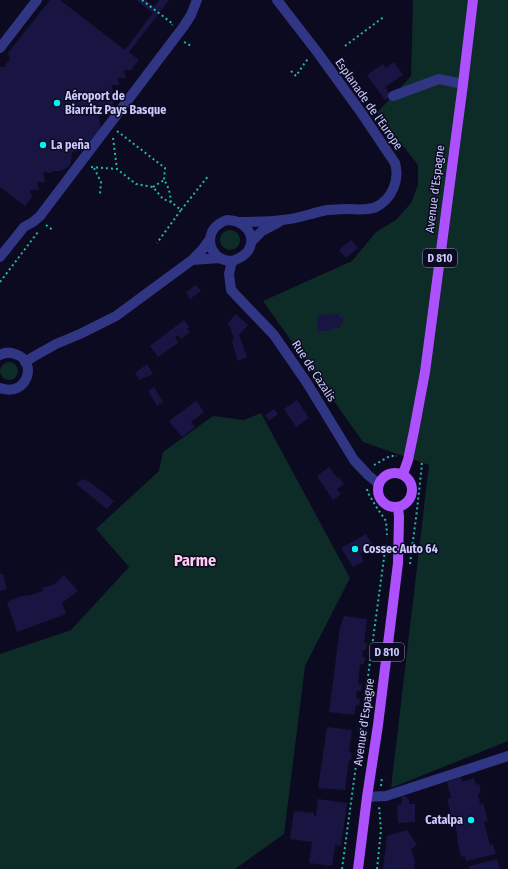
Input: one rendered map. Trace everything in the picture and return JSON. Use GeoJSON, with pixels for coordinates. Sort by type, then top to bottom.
{"type":"FeatureCollection","features":[{"type":"Feature","properties":{"kind":"main road","name":"Avenue d'Espagne"},"geometry":{"type":"LineString","coordinates":[[403,474],[413,439],[425,372],[473,0]]}},
{"type":"Feature","properties":{"kind":"main road"},"geometry":{"type":"LineString","coordinates":[[393,472],[403,474],[412,484],[412,495],[405,504],[398,507],[389,506],[380,498],[378,493],[379,484],[383,477],[388,474],[393,472]]}},
{"type":"Feature","properties":{"kind":"main road","name":"Avenue d'Espagne"},"geometry":{"type":"LineString","coordinates":[[358,869],[398,563],[398,507]]}},
{"type":"Feature","properties":{"kind":"street"},"geometry":{"type":"LineString","coordinates":[[0,48],[37,0]]}},
{"type":"Feature","properties":{"kind":"street"},"geometry":{"type":"LineString","coordinates":[[0,257],[24,227],[40,216],[77,167],[113,127],[184,26],[191,15],[197,0]]}},
{"type":"Feature","properties":{"kind":"street","name":"Esplanade de l'Europe"},"geometry":{"type":"LineString","coordinates":[[239,222],[282,220],[327,210],[366,210],[375,207],[384,201],[392,191],[396,181],[397,170],[395,163],[360,111],[277,0]]}},
{"type":"Feature","properties":{"kind":"street"},"geometry":{"type":"LineString","coordinates":[[393,96],[439,79],[463,84]]}},
{"type":"Feature","properties":{"kind":"street"},"geometry":{"type":"LineString","coordinates":[[25,362],[56,344],[116,316],[192,260],[210,239],[213,229],[221,222],[233,220],[244,225],[250,232],[252,241],[244,255],[232,261],[220,258],[215,254],[212,249],[210,239]]}},
{"type":"Feature","properties":{"kind":"street","name":"Esplanade de l'Europe"},"geometry":{"type":"LineString","coordinates":[[252,241],[262,231],[282,220]]}},
{"type":"Feature","properties":{"kind":"street"},"geometry":{"type":"LineString","coordinates":[[192,260],[220,258]]}},
{"type":"Feature","properties":{"kind":"street","name":"Rue de Cazalis"},"geometry":{"type":"LineString","coordinates":[[232,261],[229,274],[231,290],[274,335],[307,383],[354,460],[379,484]]}},
{"type":"Feature","properties":{"kind":"street"},"geometry":{"type":"LineString","coordinates":[[0,355],[8,352],[18,355],[25,362],[28,372],[25,381],[16,389],[5,390],[0,388]]}},
{"type":"Feature","properties":{"kind":"street"},"geometry":{"type":"LineString","coordinates":[[367,797],[386,796],[508,756]]}},
{"type":"Feature","properties":{"kind":"path"},"geometry":{"type":"LineString","coordinates":[[142,0],[172,24]]}},
{"type":"Feature","properties":{"kind":"path"},"geometry":{"type":"LineString","coordinates":[[157,11],[172,24]]}},
{"type":"Feature","properties":{"kind":"path"},"geometry":{"type":"LineString","coordinates":[[345,46],[385,16]]}},
{"type":"Feature","properties":{"kind":"path"},"geometry":{"type":"LineString","coordinates":[[168,29],[172,24]]}},
{"type":"Feature","properties":{"kind":"path"},"geometry":{"type":"LineString","coordinates":[[184,42],[191,46]]}},
{"type":"Feature","properties":{"kind":"path"},"geometry":{"type":"LineString","coordinates":[[291,71],[296,76],[306,61],[318,53]]}},
{"type":"Feature","properties":{"kind":"path"},"geometry":{"type":"LineString","coordinates":[[113,127],[117,169]]}},
{"type":"Feature","properties":{"kind":"path"},"geometry":{"type":"LineString","coordinates":[[113,127],[165,168],[164,180],[168,186],[171,202]]}},
{"type":"Feature","properties":{"kind":"path"},"geometry":{"type":"LineString","coordinates":[[77,167],[117,169],[136,184],[153,187],[163,199],[171,202],[181,210]]}},
{"type":"Feature","properties":{"kind":"path"},"geometry":{"type":"LineString","coordinates":[[94,168],[101,182],[100,194]]}},
{"type":"Feature","properties":{"kind":"path"},"geometry":{"type":"LineString","coordinates":[[157,243],[209,175]]}},
{"type":"Feature","properties":{"kind":"path"},"geometry":{"type":"LineString","coordinates":[[153,187],[164,180]]}},
{"type":"Feature","properties":{"kind":"path"},"geometry":{"type":"LineString","coordinates":[[45,224],[54,230]]}},
{"type":"Feature","properties":{"kind":"path"},"geometry":{"type":"LineString","coordinates":[[373,466],[390,456],[396,456]]}},
{"type":"Feature","properties":{"kind":"path"},"geometry":{"type":"LineString","coordinates":[[342,869],[387,540],[386,521],[376,508],[366,488]]}},
{"type":"Feature","properties":{"kind":"path"},"geometry":{"type":"LineString","coordinates":[[377,869],[381,830],[379,802]]}},
{"type":"Feature","properties":{"kind":"green space"},"geometry":{"type":"Polygon","coordinates":[[[412,0],[508,0],[508,741],[391,788],[429,465],[363,442],[263,301],[352,261],[376,232],[396,220],[411,203],[418,185],[418,165],[377,113],[411,76],[412,0]]]}},
{"type":"Feature","properties":{"kind":"green space"},"geometry":{"type":"Polygon","coordinates":[[[230,230],[237,233],[240,240],[237,247],[230,250],[223,247],[220,240],[223,233],[230,230]]]}},
{"type":"Feature","properties":{"kind":"green space"},"geometry":{"type":"Polygon","coordinates":[[[5,362],[13,362],[18,367],[16,378],[13,380],[5,380],[0,375],[0,367],[5,362]]]}},
{"type":"Feature","properties":{"kind":"green space"},"geometry":{"type":"Polygon","coordinates":[[[261,413],[350,578],[305,666],[284,834],[235,869],[0,869],[0,654],[71,630],[129,567],[96,529],[159,471],[163,452],[213,416],[244,420],[261,413]]]}},
{"type":"Feature","properties":{"kind":"building","name":"Aéroport de Biarritz Pays Basque"},"geometry":{"type":"Polygon","coordinates":[[[50,0],[60,0],[125,50],[153,13],[136,0],[146,0],[154,7],[159,0],[169,0],[129,52],[139,60],[131,70],[124,70],[126,78],[117,78],[120,85],[111,85],[114,93],[113,105],[106,113],[99,116],[102,139],[95,148],[72,152],[70,165],[65,169],[52,171],[51,173],[43,172],[45,182],[37,182],[38,190],[30,190],[32,197],[25,206],[0,187],[0,67],[4,67],[10,59],[8,53],[50,0]]]}},
{"type":"Feature","properties":{"kind":"building"},"geometry":{"type":"Polygon","coordinates":[[[394,62],[403,75],[385,87],[391,96],[385,100],[367,75],[383,64],[386,68],[394,62]]]}},
{"type":"Feature","properties":{"kind":"building"},"geometry":{"type":"Polygon","coordinates":[[[351,240],[358,248],[346,258],[339,250],[351,240]]]}},
{"type":"Feature","properties":{"kind":"building"},"geometry":{"type":"Polygon","coordinates":[[[196,285],[201,291],[190,299],[186,292],[196,285]]]}},
{"type":"Feature","properties":{"kind":"building"},"geometry":{"type":"Polygon","coordinates":[[[236,314],[248,325],[239,335],[247,357],[238,361],[232,342],[234,338],[228,323],[236,314]]]}},
{"type":"Feature","properties":{"kind":"building"},"geometry":{"type":"Polygon","coordinates":[[[339,314],[339,318],[343,317],[343,323],[340,324],[340,328],[329,329],[330,331],[318,331],[317,315],[339,314]]]}},
{"type":"Feature","properties":{"kind":"building"},"geometry":{"type":"Polygon","coordinates":[[[184,320],[189,327],[187,329],[190,332],[181,339],[178,335],[175,337],[178,343],[158,357],[150,346],[184,320]]]}},
{"type":"Feature","properties":{"kind":"building"},"geometry":{"type":"Polygon","coordinates":[[[147,364],[153,374],[139,380],[135,373],[147,364]]]}},
{"type":"Feature","properties":{"kind":"building"},"geometry":{"type":"Polygon","coordinates":[[[154,387],[163,402],[157,406],[148,391],[154,387]]]}},
{"type":"Feature","properties":{"kind":"building"},"geometry":{"type":"Polygon","coordinates":[[[297,400],[309,418],[296,427],[284,409],[297,400]]]}},
{"type":"Feature","properties":{"kind":"building"},"geometry":{"type":"Polygon","coordinates":[[[196,401],[204,412],[191,422],[195,427],[182,437],[169,421],[196,401]]]}},
{"type":"Feature","properties":{"kind":"building"},"geometry":{"type":"Polygon","coordinates":[[[274,409],[278,414],[269,421],[265,415],[274,409]]]}},
{"type":"Feature","properties":{"kind":"building"},"geometry":{"type":"Polygon","coordinates":[[[329,467],[337,478],[339,477],[344,484],[337,489],[341,494],[333,500],[317,476],[329,467]]]}},
{"type":"Feature","properties":{"kind":"building"},"geometry":{"type":"Polygon","coordinates":[[[82,479],[90,482],[114,501],[107,509],[76,484],[82,479]]]}},
{"type":"Feature","properties":{"kind":"building"},"geometry":{"type":"Polygon","coordinates":[[[366,534],[373,546],[360,554],[364,561],[353,567],[341,548],[366,534]]]}},
{"type":"Feature","properties":{"kind":"building"},"geometry":{"type":"Polygon","coordinates":[[[0,574],[3,574],[7,589],[0,591],[0,574]]]}},
{"type":"Feature","properties":{"kind":"building"},"geometry":{"type":"Polygon","coordinates":[[[64,575],[78,591],[62,603],[66,614],[17,632],[7,602],[22,596],[43,591],[42,588],[55,584],[64,575]]]}},
{"type":"Feature","properties":{"kind":"building"},"geometry":{"type":"Polygon","coordinates":[[[344,616],[367,619],[364,643],[367,643],[366,650],[363,650],[362,657],[365,657],[364,664],[360,664],[358,684],[362,684],[361,691],[357,691],[356,698],[360,699],[359,705],[356,705],[354,715],[329,712],[340,627],[344,616]]]}},
{"type":"Feature","properties":{"kind":"building"},"geometry":{"type":"Polygon","coordinates":[[[327,727],[352,730],[349,752],[352,753],[351,760],[349,760],[345,790],[318,788],[327,727]]]}},
{"type":"Feature","properties":{"kind":"building","name":"Catalpa"},"geometry":{"type":"Polygon","coordinates":[[[461,777],[462,782],[474,778],[476,785],[479,784],[481,793],[478,794],[480,804],[483,803],[488,821],[484,822],[490,845],[493,844],[496,854],[466,861],[465,856],[461,857],[454,818],[452,819],[447,799],[451,798],[447,782],[461,777]]]}},
{"type":"Feature","properties":{"kind":"building"},"geometry":{"type":"Polygon","coordinates":[[[406,796],[409,800],[409,804],[415,804],[415,822],[398,823],[397,805],[402,804],[401,797],[406,796]]]}},
{"type":"Feature","properties":{"kind":"building"},"geometry":{"type":"Polygon","coordinates":[[[318,799],[347,803],[341,846],[335,845],[332,866],[309,863],[312,842],[290,839],[294,811],[314,813],[314,816],[316,816],[318,799]]]}},
{"type":"Feature","properties":{"kind":"building"},"geometry":{"type":"Polygon","coordinates":[[[407,830],[417,845],[411,849],[415,861],[414,869],[383,869],[387,836],[407,830]]]}},
{"type":"Feature","properties":{"kind":"building"},"geometry":{"type":"Polygon","coordinates":[[[497,859],[500,869],[469,869],[469,866],[497,859]]]}},
{"type":"Feature","properties":{"kind":"place","name":"Aéroport de Biarritz Pays Basque"},"geometry":{"type":"Point","coordinates":[57,103]}},
{"type":"Feature","properties":{"kind":"place","name":"La peña"},"geometry":{"type":"Point","coordinates":[43,145]}},
{"type":"Feature","properties":{"kind":"place","name":"Cossec Auto 64"},"geometry":{"type":"Point","coordinates":[355,549]}},
{"type":"Feature","properties":{"kind":"place","name":"Catalpa"},"geometry":{"type":"Point","coordinates":[471,820]}},
{"type":"Feature","properties":{"kind":"district","name":"Parme"},"geometry":{"type":"Point","coordinates":[195,560]}}]}
